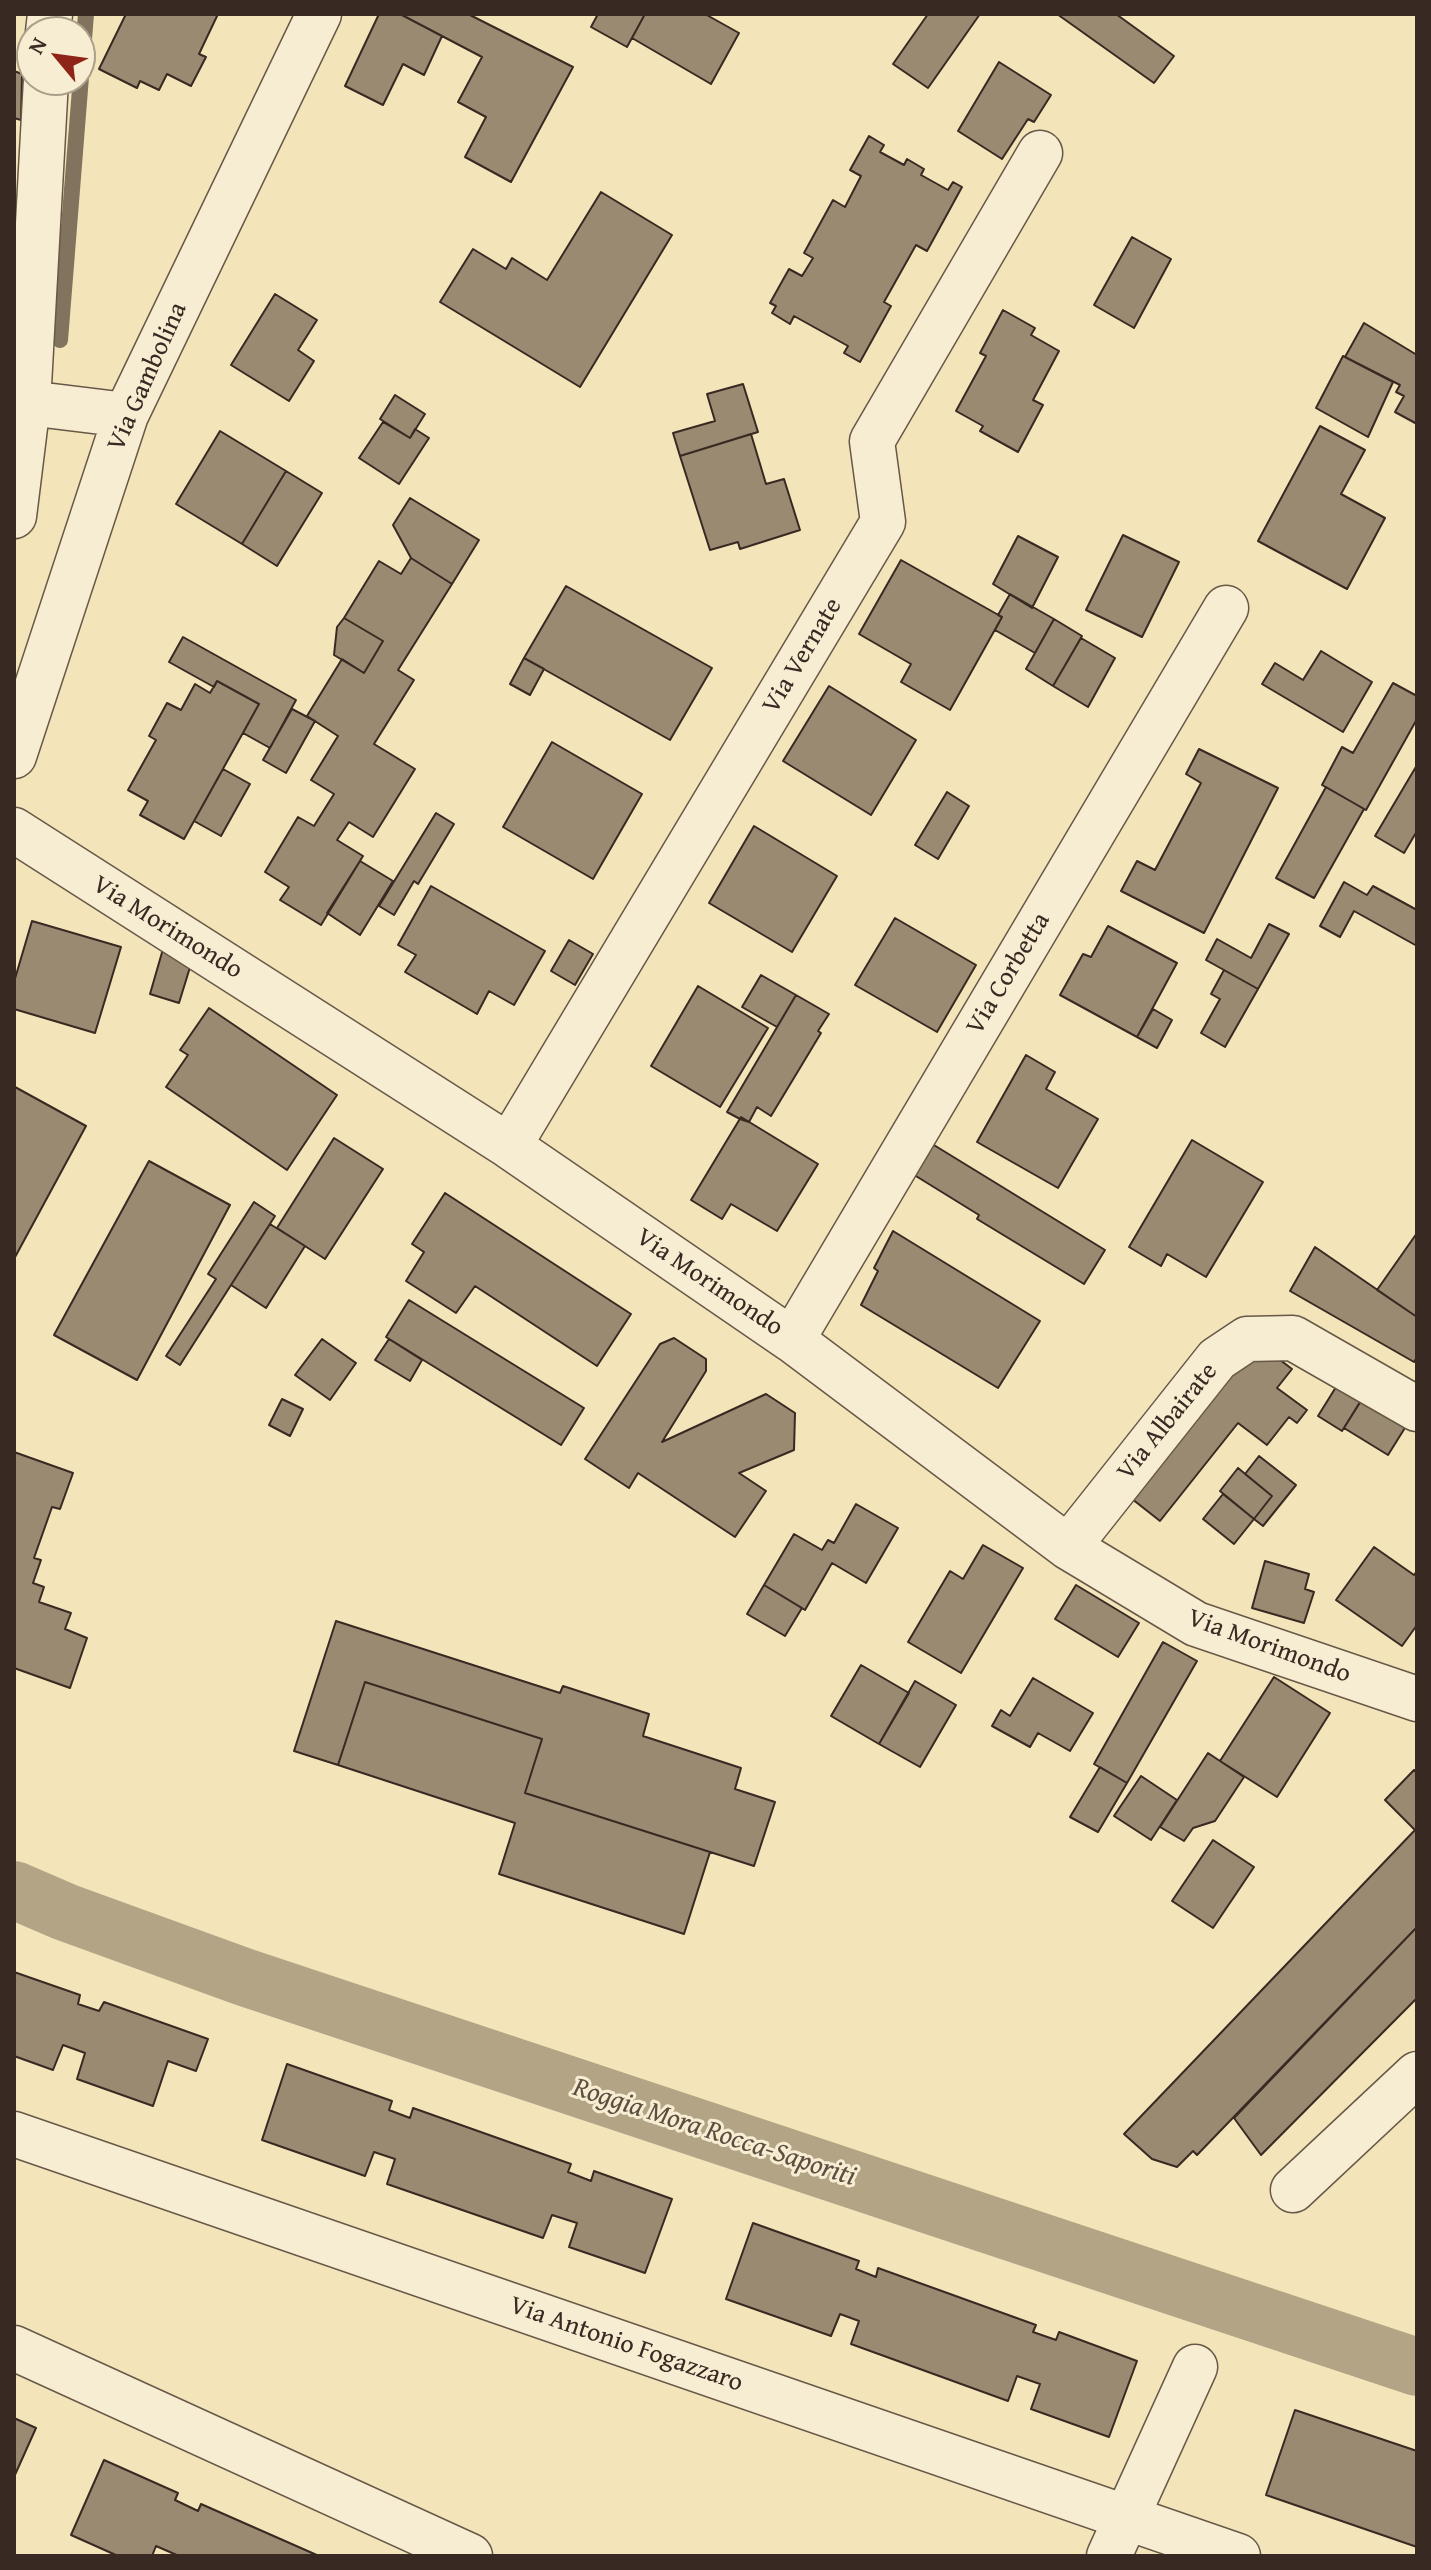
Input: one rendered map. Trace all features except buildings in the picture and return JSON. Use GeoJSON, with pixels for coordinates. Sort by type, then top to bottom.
{"type":"FeatureCollection","features":[{"type":"Feature","properties":{"kind":"street","name":"Via Gambolina"},"geometry":{"type":"LineString","coordinates":[[14,756],[126,415],[319,14]]}},
{"type":"Feature","properties":{"kind":"street"},"geometry":{"type":"LineString","coordinates":[[14,516],[28,403],[45,96]]}},
{"type":"Feature","properties":{"kind":"street","name":"Via Vernate"},"geometry":{"type":"LineString","coordinates":[[509,1146],[883,522],[872,441],[1040,153]]}},
{"type":"Feature","properties":{"kind":"street"},"geometry":{"type":"LineString","coordinates":[[28,403],[126,415]]}},
{"type":"Feature","properties":{"kind":"street","name":"Via Corbetta"},"geometry":{"type":"LineString","coordinates":[[792,1340],[1226,608]]}},
{"type":"Feature","properties":{"kind":"street","name":"Via Morimondo"},"geometry":{"type":"LineString","coordinates":[[14,830],[509,1146],[792,1340],[1068,1547],[1196,1624],[1417,1699]]}},
{"type":"Feature","properties":{"kind":"street","name":"Via Albairate"},"geometry":{"type":"LineString","coordinates":[[1068,1547],[1217,1359],[1247,1339],[1293,1338],[1417,1409]]}},
{"type":"Feature","properties":{"kind":"street"},"geometry":{"type":"LineString","coordinates":[[1293,2190],[1417,2074]]}},
{"type":"Feature","properties":{"kind":"street","name":"Via Antonio Fogazzaro"},"geometry":{"type":"LineString","coordinates":[[14,2134],[1238,2556]]}},
{"type":"Feature","properties":{"kind":"street"},"geometry":{"type":"LineString","coordinates":[[14,2348],[470,2556]]}},
{"type":"Feature","properties":{"kind":"street"},"geometry":{"type":"LineString","coordinates":[[1109,2556],[1195,2367]]}},
{"type":"Feature","properties":{"kind":"waterway"},"geometry":{"type":"LineString","coordinates":[[60,340],[86,14]]}},
{"type":"Feature","properties":{"kind":"waterway","name":"Roggia Mora Rocca-Saporiti"},"geometry":{"type":"LineString","coordinates":[[14,1890],[65,1912],[244,1977],[1417,2367]]}}]}
